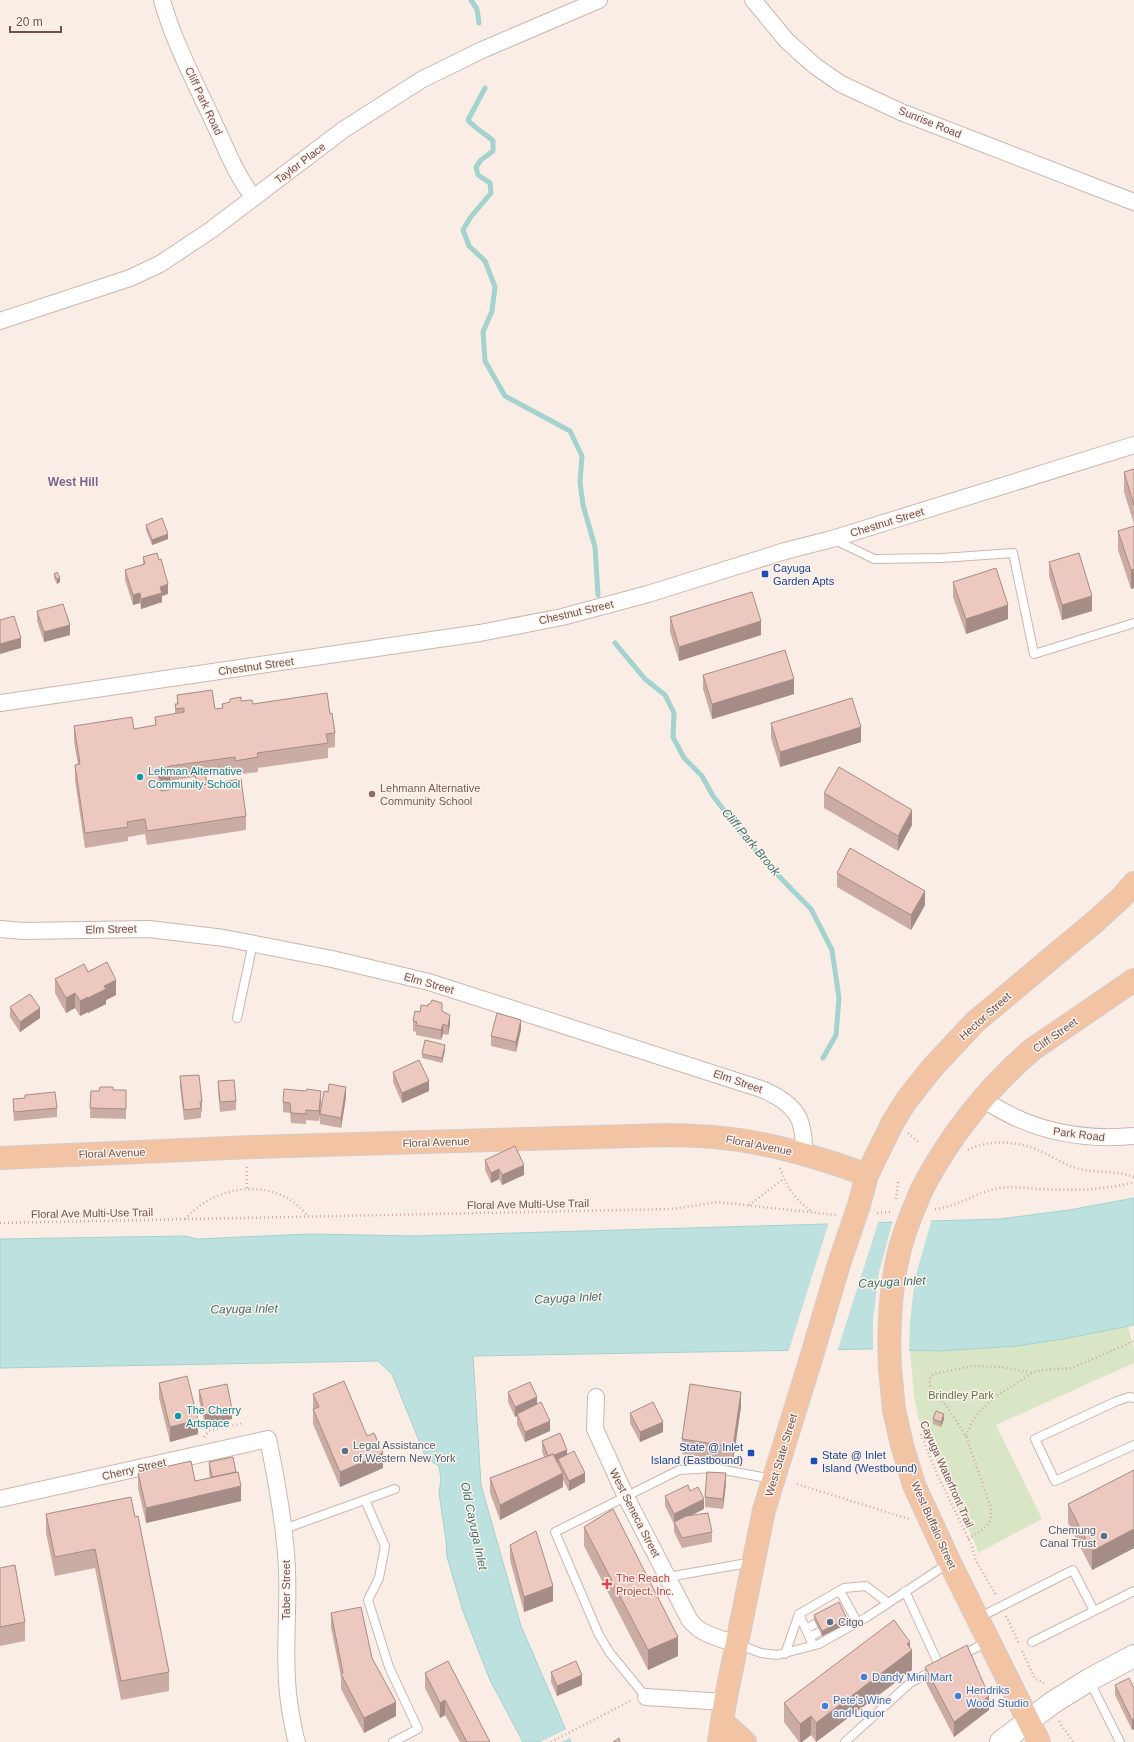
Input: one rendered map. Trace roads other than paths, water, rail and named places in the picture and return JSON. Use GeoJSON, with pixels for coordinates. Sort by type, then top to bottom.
{"type":"FeatureCollection","features":[{"type":"Feature","properties":{"kind":"main road","name":"Hector Street"},"geometry":{"type":"LineString","coordinates":[[867,1175],[893,1122],[906,1101],[932,1068],[976,1022],[1097,920],[1122,897],[1134,882]]}},
{"type":"Feature","properties":{"kind":"main road","name":"Cliff Street"},"geometry":{"type":"LineString","coordinates":[[983,1099],[1018,1062],[1033,1049],[1134,980]]}},
{"type":"Feature","properties":{"kind":"main road","name":"West Buffalo Street"},"geometry":{"type":"LineString","coordinates":[[983,1099],[934,1165],[922,1189],[904,1235],[896,1269],[891,1304],[889,1334],[890,1368],[894,1410],[902,1445],[914,1485],[950,1562],[1039,1742]]}},
{"type":"Feature","properties":{"kind":"main road","name":"Floral Avenue"},"geometry":{"type":"LineString","coordinates":[[0,1158],[253,1147],[667,1135],[714,1137],[742,1141],[804,1155],[867,1175]]}},
{"type":"Feature","properties":{"kind":"main road","name":"West State Street"},"geometry":{"type":"LineString","coordinates":[[722,1722],[736,1644],[764,1510],[837,1271],[865,1209],[867,1175]]}},
{"type":"Feature","properties":{"kind":"main road"},"geometry":{"type":"LineString","coordinates":[[1001,1742],[1052,1703],[1089,1680],[1134,1656]]}},
{"type":"Feature","properties":{"kind":"main road"},"geometry":{"type":"LineString","coordinates":[[722,1722],[744,1742]]}},
{"type":"Feature","properties":{"kind":"street","name":"Cliff Park Road"},"geometry":{"type":"LineString","coordinates":[[162,0],[171,29],[203,100],[243,184],[254,198]]}},
{"type":"Feature","properties":{"kind":"street","name":"Taylor Place"},"geometry":{"type":"LineString","coordinates":[[0,321],[130,278],[160,264],[205,234],[343,130],[421,80],[477,52],[599,0]]}},
{"type":"Feature","properties":{"kind":"street","name":"Sunrise Road"},"geometry":{"type":"LineString","coordinates":[[752,0],[787,41],[815,66],[841,84],[901,112],[1134,202]]}},
{"type":"Feature","properties":{"kind":"street","name":"Chestnut Street"},"geometry":{"type":"LineString","coordinates":[[0,703],[480,633],[562,617],[648,594],[785,551],[832,539],[1134,445]]}},
{"type":"Feature","properties":{"kind":"street","name":"Elm Street"},"geometry":{"type":"LineString","coordinates":[[0,929],[24,931],[149,929],[253,943],[332,959],[429,982],[776,1095],[793,1109],[799,1117],[805,1136],[804,1155]]}},
{"type":"Feature","properties":{"kind":"street","name":"Park Road"},"geometry":{"type":"LineString","coordinates":[[983,1099],[999,1110],[1043,1129],[1065,1134],[1104,1138],[1134,1136]]}},
{"type":"Feature","properties":{"kind":"street","name":"West Seneca Street"},"geometry":{"type":"LineString","coordinates":[[596,1397],[594,1429],[626,1497],[693,1625],[704,1633],[736,1644]]}},
{"type":"Feature","properties":{"kind":"street","name":"Cherry Street"},"geometry":{"type":"LineString","coordinates":[[0,1499],[268,1439]]}},
{"type":"Feature","properties":{"kind":"street","name":"Taber Street"},"geometry":{"type":"LineString","coordinates":[[268,1439],[277,1479],[284,1529],[287,1569],[287,1694],[297,1742]]}},
{"type":"Feature","properties":{"kind":"street"},"geometry":{"type":"LineString","coordinates":[[646,1697],[722,1722]]}},
{"type":"Feature","properties":{"kind":"lane"},"geometry":{"type":"LineString","coordinates":[[832,539],[874,559],[942,558],[1013,553],[1034,654],[1134,623]]}},
{"type":"Feature","properties":{"kind":"lane"},"geometry":{"type":"LineString","coordinates":[[237,1018],[253,943]]}},
{"type":"Feature","properties":{"kind":"lane"},"geometry":{"type":"LineString","coordinates":[[1134,1398],[1129,1397],[1117,1401],[1036,1439],[1055,1481],[1134,1445]]}},
{"type":"Feature","properties":{"kind":"lane"},"geometry":{"type":"LineString","coordinates":[[646,1697],[610,1654],[599,1635],[555,1532],[679,1470],[713,1468],[773,1479]]}},
{"type":"Feature","properties":{"kind":"lane"},"geometry":{"type":"LineString","coordinates":[[284,1529],[395,1489]]}},
{"type":"Feature","properties":{"kind":"lane"},"geometry":{"type":"LineString","coordinates":[[364,1500],[385,1546],[378,1578],[368,1600],[389,1667],[418,1729],[393,1742]]}},
{"type":"Feature","properties":{"kind":"lane"},"geometry":{"type":"LineString","coordinates":[[668,1577],[754,1562]]}},
{"type":"Feature","properties":{"kind":"lane"},"geometry":{"type":"LineString","coordinates":[[799,1614],[812,1641],[819,1644],[855,1619],[888,1603],[950,1562]]}},
{"type":"Feature","properties":{"kind":"lane"},"geometry":{"type":"LineString","coordinates":[[978,1618],[1073,1570],[1094,1611]]}},
{"type":"Feature","properties":{"kind":"lane"},"geometry":{"type":"LineString","coordinates":[[785,1654],[799,1614],[844,1588],[866,1586],[888,1603]]}},
{"type":"Feature","properties":{"kind":"lane"},"geometry":{"type":"LineString","coordinates":[[840,1590],[855,1619]]}},
{"type":"Feature","properties":{"kind":"lane"},"geometry":{"type":"LineString","coordinates":[[905,1591],[946,1664]]}},
{"type":"Feature","properties":{"kind":"lane"},"geometry":{"type":"LineString","coordinates":[[1032,1642],[1134,1591]]}},
{"type":"Feature","properties":{"kind":"lane"},"geometry":{"type":"LineString","coordinates":[[841,1611],[849,1607]]}},
{"type":"Feature","properties":{"kind":"lane"},"geometry":{"type":"LineString","coordinates":[[845,1619],[855,1619]]}},
{"type":"Feature","properties":{"kind":"lane"},"geometry":{"type":"LineString","coordinates":[[806,1629],[815,1624]]}},
{"type":"Feature","properties":{"kind":"lane"},"geometry":{"type":"LineString","coordinates":[[736,1644],[761,1653],[777,1655],[785,1654],[812,1641],[820,1632]]}},
{"type":"Feature","properties":{"kind":"lane"},"geometry":{"type":"LineString","coordinates":[[845,1742],[910,1683],[989,1641]]}},
{"type":"Feature","properties":{"kind":"lane"},"geometry":{"type":"LineString","coordinates":[[1089,1680],[1120,1742]]}},
{"type":"Feature","properties":{"kind":"water"},"geometry":{"type":"Polygon","coordinates":[[[1134,1198],[1134,1325],[1063,1339],[1016,1346],[940,1351],[867,1349],[473,1356],[481,1485],[521,1626],[571,1742],[523,1742],[490,1680],[463,1611],[447,1557],[439,1493],[441,1479],[439,1466],[426,1458],[392,1374],[378,1361],[0,1368],[0,1239],[185,1236],[197,1239],[309,1234],[412,1236],[1000,1219],[1069,1210],[1134,1198]]]}},
{"type":"Feature","properties":{"kind":"waterway","name":"Cliff Park Brook"},"geometry":{"type":"LineString","coordinates":[[471,0],[477,9],[479,23]]}},
{"type":"Feature","properties":{"kind":"waterway","name":"Cliff Park Brook"},"geometry":{"type":"LineString","coordinates":[[485,88],[468,120],[493,141],[493,151],[481,160],[476,167],[478,175],[490,183],[491,193],[470,218],[463,230],[469,246],[485,261],[495,287],[492,311],[483,332],[485,361],[505,396],[570,431],[582,456],[580,482],[583,505],[595,547],[598,595]]}},
{"type":"Feature","properties":{"kind":"waterway","name":"Cliff Park Brook"},"geometry":{"type":"LineString","coordinates":[[615,643],[645,679],[665,695],[674,713],[673,737],[684,758],[702,776],[713,796],[762,859],[811,909],[832,950],[839,998],[836,1035],[823,1058]]}},
{"type":"Feature","properties":{"kind":"place","name":"Cayuga Garden Apts"},"geometry":{"type":"Point","coordinates":[765,574]}},
{"type":"Feature","properties":{"kind":"place","name":"Lehman Alternative Community School"},"geometry":{"type":"Point","coordinates":[140,777]}},
{"type":"Feature","properties":{"kind":"place","name":"Lehmann Alternative Community School"},"geometry":{"type":"Point","coordinates":[372,794]}},
{"type":"Feature","properties":{"kind":"place","name":"The Cherry Artspace"},"geometry":{"type":"Point","coordinates":[178,1416]}},
{"type":"Feature","properties":{"kind":"place","name":"Legal Assistance of Western New York"},"geometry":{"type":"Point","coordinates":[345,1451]}},
{"type":"Feature","properties":{"kind":"place","name":"State @ Inlet Island (Eastbound)"},"geometry":{"type":"Point","coordinates":[751,1453]}},
{"type":"Feature","properties":{"kind":"place","name":"State @ Inlet Island (Westbound)"},"geometry":{"type":"Point","coordinates":[814,1461]}},
{"type":"Feature","properties":{"kind":"place","name":"Chemung Canal Trust"},"geometry":{"type":"Point","coordinates":[1104,1536]}},
{"type":"Feature","properties":{"kind":"place","name":"The Reach Project, Inc."},"geometry":{"type":"Point","coordinates":[607,1584]}},
{"type":"Feature","properties":{"kind":"place","name":"Citgo"},"geometry":{"type":"Point","coordinates":[830,1622]}},
{"type":"Feature","properties":{"kind":"place","name":"Dandy Mini Mart"},"geometry":{"type":"Point","coordinates":[864,1677]}},
{"type":"Feature","properties":{"kind":"place","name":"Hendriks Wood Studio"},"geometry":{"type":"Point","coordinates":[958,1696]}},
{"type":"Feature","properties":{"kind":"place","name":"Pete's Wine and Liquor"},"geometry":{"type":"Point","coordinates":[825,1706]}},
{"type":"Feature","properties":{"kind":"district","name":"West Hill"},"geometry":{"type":"Point","coordinates":[73,482]}},
{"type":"Feature","properties":{"kind":"water label","name":"Cayuga Inlet"},"geometry":{"type":"Point","coordinates":[892,1282]}},
{"type":"Feature","properties":{"kind":"water label","name":"Cayuga Inlet"},"geometry":{"type":"Point","coordinates":[568,1298]}},
{"type":"Feature","properties":{"kind":"water label","name":"Cayuga Inlet"},"geometry":{"type":"Point","coordinates":[244,1309]}},
{"type":"Feature","properties":{"kind":"water label","name":"Old Cayuga Inlet"},"geometry":{"type":"Point","coordinates":[474,1526]}},
{"type":"Feature","properties":{"kind":"park label","name":"Brindley Park"},"geometry":{"type":"Point","coordinates":[961,1395]}}]}
